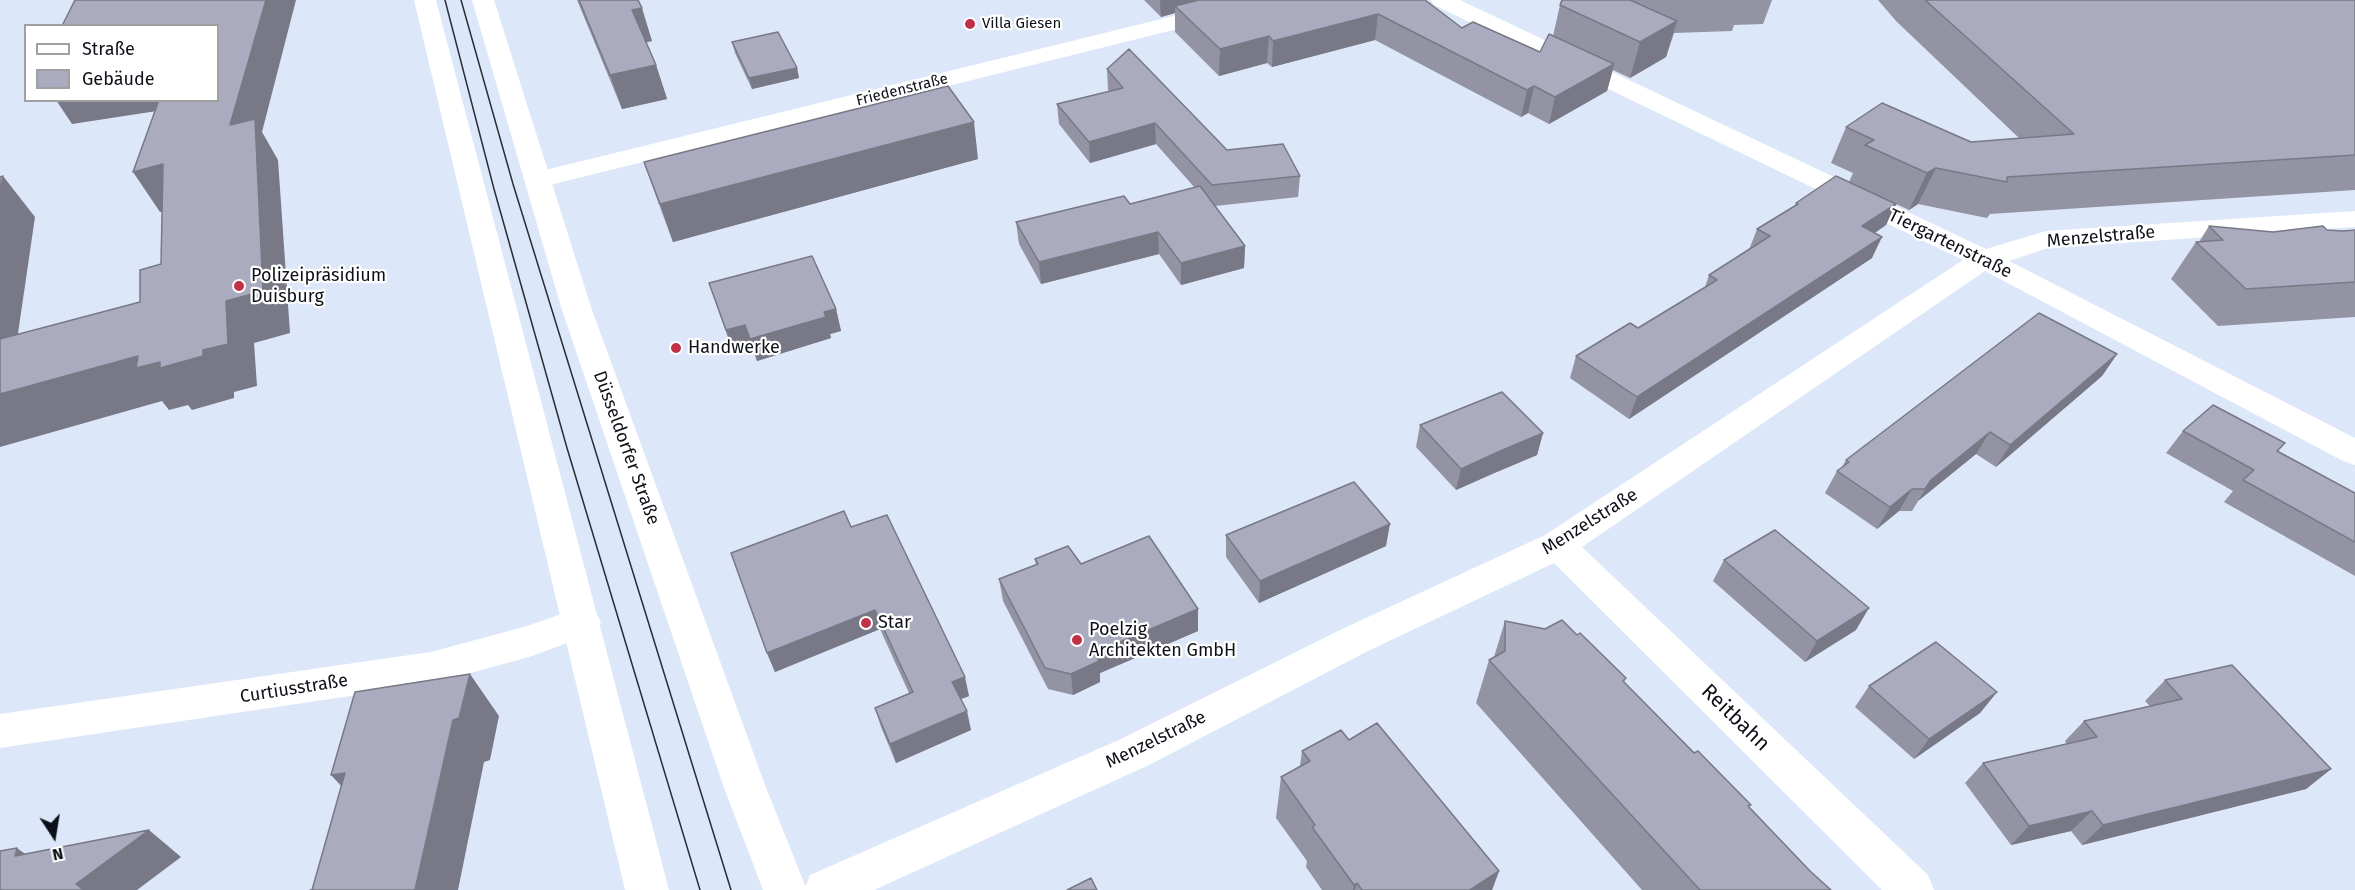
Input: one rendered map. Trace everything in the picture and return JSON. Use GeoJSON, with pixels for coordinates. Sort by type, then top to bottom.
{"type":"FeatureCollection","features":[{"type":"Feature","properties":{"kind":"street"},"geometry":{"type":"LineString","coordinates":[[425,0],[647,890]]}},
{"type":"Feature","properties":{"kind":"street","name":"Düsseldorfer Straße"},"geometry":{"type":"LineString","coordinates":[[483,0],[576,307],[744,785],[786,890]]}},
{"type":"Feature","properties":{"kind":"street","name":"Friedenstraße"},"geometry":{"type":"LineString","coordinates":[[538,180],[1266,0]]}},
{"type":"Feature","properties":{"kind":"street","name":"Tiergartenstraße"},"geometry":{"type":"LineString","coordinates":[[1442,0],[1984,259],[2355,453]]}},
{"type":"Feature","properties":{"kind":"street","name":"Menzelstraße"},"geometry":{"type":"LineString","coordinates":[[826,890],[1135,752],[1353,641],[1558,545],[1984,259],[2046,240],[2355,219]]}},
{"type":"Feature","properties":{"kind":"street","name":"Reitbahn"},"geometry":{"type":"LineString","coordinates":[[1558,545],[1912,890]]}},
{"type":"Feature","properties":{"kind":"street","name":"Curtiusstraße"},"geometry":{"type":"LineString","coordinates":[[0,731],[432,668],[529,641],[582,622]]}},
{"type":"Feature","properties":{"kind":"building"},"geometry":{"type":"Polygon","coordinates":[[[75,0],[266,0],[230,125],[255,119],[263,291],[226,301],[228,344],[203,350],[203,356],[160,368],[160,362],[136,368],[138,356],[0,394],[0,339],[140,302],[140,270],[161,264],[163,164],[133,172],[158,102],[219,102],[219,24],[63,24],[75,0]]]}},
{"type":"Feature","properties":{"kind":"building"},"geometry":{"type":"Polygon","coordinates":[[[579,0],[638,0],[642,8],[632,10],[656,65],[610,75],[579,0]]]}},
{"type":"Feature","properties":{"kind":"building"},"geometry":{"type":"Polygon","coordinates":[[[1199,0],[1425,0],[1462,28],[1473,22],[1540,52],[1549,34],[1614,64],[1555,97],[1534,86],[1527,90],[1378,14],[1273,41],[1269,36],[1220,49],[1175,6],[1199,0]]]}},
{"type":"Feature","properties":{"kind":"building"},"geometry":{"type":"Polygon","coordinates":[[[1562,0],[1630,0],[1677,21],[1640,42],[1560,5],[1562,0]]]}},
{"type":"Feature","properties":{"kind":"building"},"geometry":{"type":"Polygon","coordinates":[[[1925,0],[2355,0],[2355,155],[2007,177],[2007,182],[1936,168],[1927,173],[1865,145],[1874,140],[1846,127],[1882,103],[1971,142],[2074,134],[1925,0]]]}},
{"type":"Feature","properties":{"kind":"building"},"geometry":{"type":"Polygon","coordinates":[[[778,32],[797,68],[749,78],[732,42],[778,32]]]}},
{"type":"Feature","properties":{"kind":"building"},"geometry":{"type":"Polygon","coordinates":[[[1129,49],[1227,150],[1283,144],[1300,176],[1212,185],[1155,123],[1089,142],[1057,104],[1123,88],[1107,69],[1129,49]]]}},
{"type":"Feature","properties":{"kind":"building"},"geometry":{"type":"Polygon","coordinates":[[[948,86],[974,122],[660,204],[644,162],[948,86]]]}},
{"type":"Feature","properties":{"kind":"building"},"geometry":{"type":"Polygon","coordinates":[[[3,176],[0,194],[0,177],[3,176]]]}},
{"type":"Feature","properties":{"kind":"building"},"geometry":{"type":"Polygon","coordinates":[[[1836,176],[1896,204],[1862,226],[1882,237],[1637,397],[1576,356],[1630,323],[1638,328],[1717,280],[1709,275],[1770,236],[1757,229],[1798,204],[1796,203],[1836,176]]]}},
{"type":"Feature","properties":{"kind":"building"},"geometry":{"type":"Polygon","coordinates":[[[1200,186],[1245,246],[1181,263],[1158,232],[1039,262],[1016,222],[1124,196],[1130,204],[1200,186]]]}},
{"type":"Feature","properties":{"kind":"building"},"geometry":{"type":"Polygon","coordinates":[[[2209,226],[2273,232],[2323,226],[2327,230],[2355,230],[2355,282],[2246,289],[2196,242],[2223,240],[2209,226]]]}},
{"type":"Feature","properties":{"kind":"building"},"geometry":{"type":"Polygon","coordinates":[[[812,256],[836,309],[824,312],[826,317],[750,339],[745,325],[726,330],[709,283],[812,256]]]}},
{"type":"Feature","properties":{"kind":"building"},"geometry":{"type":"Polygon","coordinates":[[[2039,313],[2117,354],[2010,445],[1990,432],[1931,480],[1925,489],[1912,489],[1890,507],[1837,471],[1849,462],[1846,460],[2039,313]]]}},
{"type":"Feature","properties":{"kind":"building"},"geometry":{"type":"Polygon","coordinates":[[[1502,392],[1543,433],[1461,469],[1420,425],[1502,392]]]}},
{"type":"Feature","properties":{"kind":"building"},"geometry":{"type":"Polygon","coordinates":[[[2213,405],[2285,443],[2277,451],[2355,493],[2355,542],[2243,480],[2254,470],[2183,431],[2213,405]]]}},
{"type":"Feature","properties":{"kind":"building"},"geometry":{"type":"Polygon","coordinates":[[[1354,482],[1390,524],[1260,581],[1226,535],[1354,482]]]}},
{"type":"Feature","properties":{"kind":"building"},"geometry":{"type":"Polygon","coordinates":[[[844,511],[851,527],[887,515],[965,677],[952,682],[967,711],[890,744],[875,708],[913,692],[875,610],[767,653],[731,553],[844,511]]]}},
{"type":"Feature","properties":{"kind":"building"},"geometry":{"type":"Polygon","coordinates":[[[1775,530],[1869,608],[1817,641],[1724,560],[1775,530]]]}},
{"type":"Feature","properties":{"kind":"building"},"geometry":{"type":"Polygon","coordinates":[[[1149,536],[1198,609],[1094,653],[1099,661],[1071,674],[1045,668],[999,579],[1038,564],[1035,559],[1068,546],[1081,564],[1149,536]]]}},
{"type":"Feature","properties":{"kind":"building"},"geometry":{"type":"Polygon","coordinates":[[[1562,620],[1577,635],[1580,633],[1626,678],[1623,681],[1694,753],[1698,751],[1751,805],[1748,806],[1810,871],[1831,890],[1700,890],[1489,660],[1505,651],[1505,621],[1545,629],[1562,620]]]}},
{"type":"Feature","properties":{"kind":"building"},"geometry":{"type":"Polygon","coordinates":[[[1936,642],[1997,692],[1929,739],[1869,686],[1936,642]]]}},
{"type":"Feature","properties":{"kind":"building"},"geometry":{"type":"Polygon","coordinates":[[[2232,665],[2331,769],[2103,825],[2092,811],[2029,826],[1983,763],[2097,737],[2084,721],[2182,699],[2165,680],[2232,665]]]}},
{"type":"Feature","properties":{"kind":"building"},"geometry":{"type":"Polygon","coordinates":[[[470,674],[459,718],[453,720],[415,890],[312,890],[345,773],[331,775],[355,692],[470,674]]]}},
{"type":"Feature","properties":{"kind":"building"},"geometry":{"type":"Polygon","coordinates":[[[1377,723],[1499,871],[1470,890],[1362,890],[1357,883],[1354,885],[1312,827],[1315,825],[1281,777],[1310,761],[1302,751],[1341,730],[1349,740],[1377,723]]]}},
{"type":"Feature","properties":{"kind":"building"},"geometry":{"type":"Polygon","coordinates":[[[149,830],[76,884],[84,890],[0,890],[0,851],[17,848],[15,856],[149,830]]]}},
{"type":"Feature","properties":{"kind":"building"},"geometry":{"type":"Polygon","coordinates":[[[1091,878],[1097,890],[1067,890],[1091,878]]]}},
{"type":"Feature","properties":{"kind":"tram line"},"geometry":{"type":"LineString","coordinates":[[445,0],[494,189],[567,448],[700,890]]}},
{"type":"Feature","properties":{"kind":"tram line"},"geometry":{"type":"LineString","coordinates":[[461,0],[513,184],[731,890]]}},
{"type":"Feature","properties":{"kind":"place","name":"Villa Giesen"},"geometry":{"type":"Point","coordinates":[970,24]}},
{"type":"Feature","properties":{"kind":"place","name":"Polizeipräsidium Duisburg"},"geometry":{"type":"Point","coordinates":[239,286]}},
{"type":"Feature","properties":{"kind":"place","name":"Handwerke"},"geometry":{"type":"Point","coordinates":[676,348]}},
{"type":"Feature","properties":{"kind":"place","name":"Star"},"geometry":{"type":"Point","coordinates":[866,623]}},
{"type":"Feature","properties":{"kind":"place","name":"Poelzig Architekten GmbH"},"geometry":{"type":"Point","coordinates":[1077,640]}}]}
